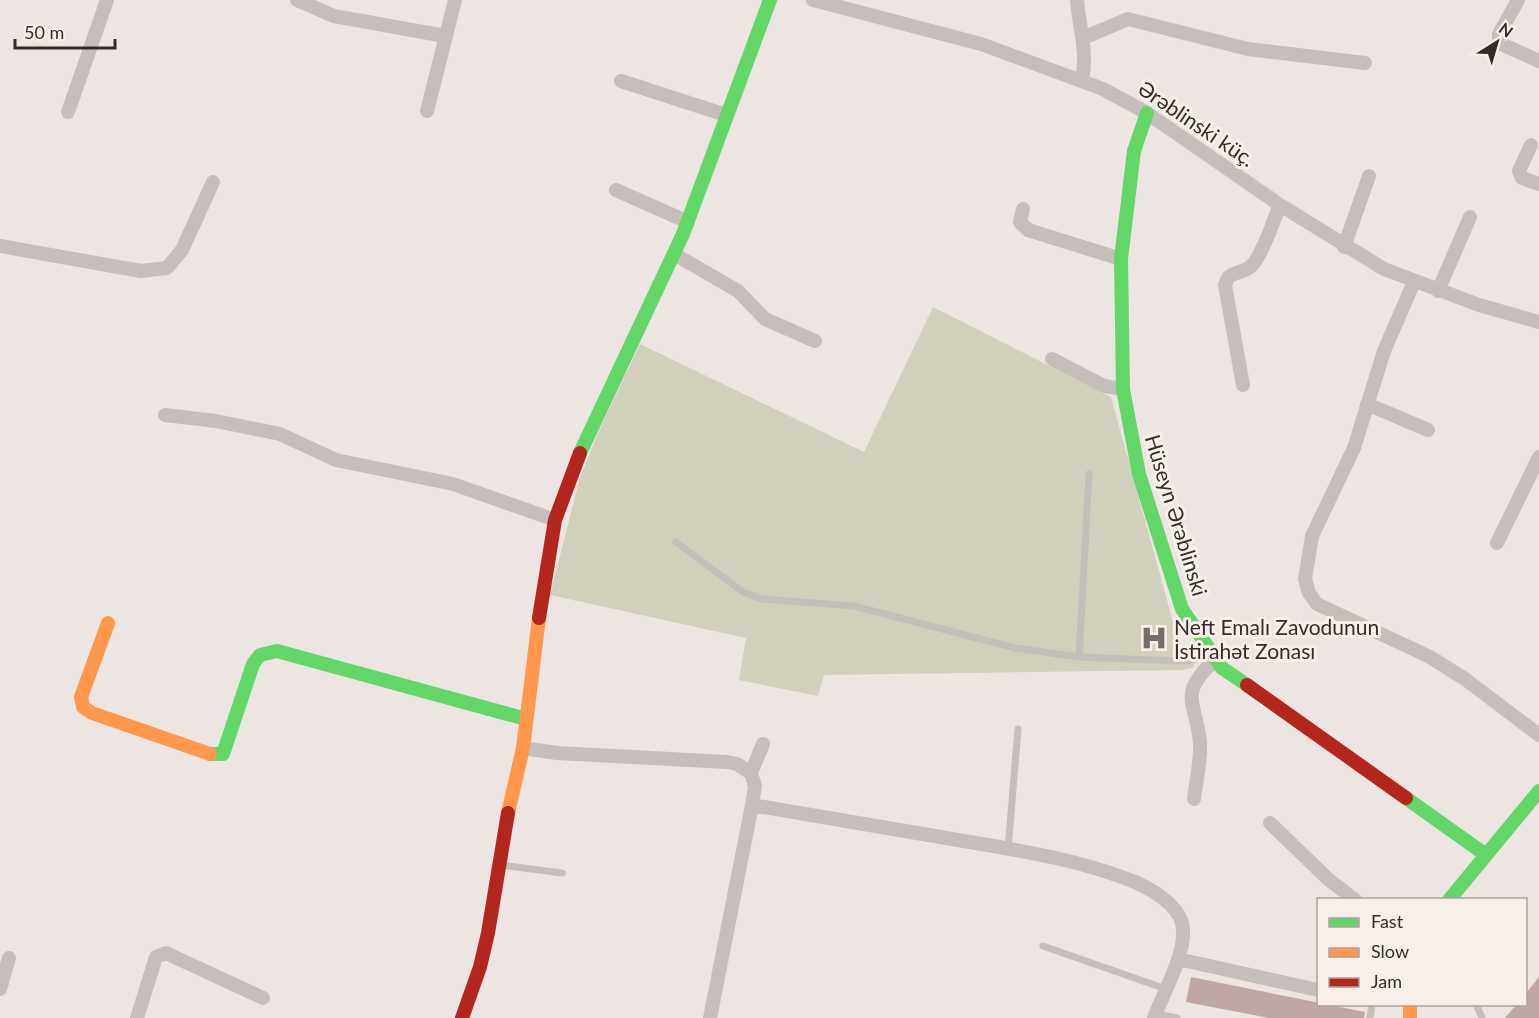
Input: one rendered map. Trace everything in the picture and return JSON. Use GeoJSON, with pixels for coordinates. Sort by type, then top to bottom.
{"type":"FeatureCollection","features":[{"type":"Feature","properties":{"kind":"street"},"geometry":{"type":"LineString","coordinates":[[68,112],[107,0]]}},
{"type":"Feature","properties":{"kind":"street"},"geometry":{"type":"LineString","coordinates":[[297,0],[334,16],[445,36]]}},
{"type":"Feature","properties":{"kind":"street"},"geometry":{"type":"LineString","coordinates":[[427,111],[455,0]]}},
{"type":"Feature","properties":{"kind":"street"},"geometry":{"type":"LineString","coordinates":[[462,1018],[485,950],[497,864],[523,748],[544,574],[555,520],[587,435],[688,222],[770,0]]}},
{"type":"Feature","properties":{"kind":"street","name":"Ərəblinski küç."},"geometry":{"type":"LineString","coordinates":[[813,0],[960,38],[1082,79],[1147,113],[1280,205],[1344,247],[1384,269],[1438,291],[1539,322]]}},
{"type":"Feature","properties":{"kind":"street"},"geometry":{"type":"LineString","coordinates":[[1077,0],[1083,38],[1082,79]]}},
{"type":"Feature","properties":{"kind":"street"},"geometry":{"type":"LineString","coordinates":[[1518,0],[1500,34],[1499,43],[1539,62]]}},
{"type":"Feature","properties":{"kind":"street"},"geometry":{"type":"LineString","coordinates":[[1083,38],[1120,21],[1135,20],[1248,49],[1365,63]]}},
{"type":"Feature","properties":{"kind":"street"},"geometry":{"type":"LineString","coordinates":[[621,81],[726,115]]}},
{"type":"Feature","properties":{"kind":"street","name":"Hüseyn Ərəblinski"},"geometry":{"type":"LineString","coordinates":[[1147,113],[1134,151],[1121,259],[1123,389],[1139,474],[1182,609],[1212,657],[1232,675],[1486,855]]}},
{"type":"Feature","properties":{"kind":"street"},"geometry":{"type":"LineString","coordinates":[[1531,145],[1519,171],[1522,178],[1539,184]]}},
{"type":"Feature","properties":{"kind":"street"},"geometry":{"type":"LineString","coordinates":[[1344,247],[1369,176]]}},
{"type":"Feature","properties":{"kind":"street"},"geometry":{"type":"LineString","coordinates":[[0,246],[141,271],[167,268],[182,250],[213,182]]}},
{"type":"Feature","properties":{"kind":"street"},"geometry":{"type":"LineString","coordinates":[[616,190],[688,222]]}},
{"type":"Feature","properties":{"kind":"street"},"geometry":{"type":"LineString","coordinates":[[1243,385],[1225,285],[1230,274],[1244,271],[1254,263],[1280,205]]}},
{"type":"Feature","properties":{"kind":"street"},"geometry":{"type":"LineString","coordinates":[[1023,209],[1020,222],[1028,230],[1121,259]]}},
{"type":"Feature","properties":{"kind":"street"},"geometry":{"type":"LineString","coordinates":[[1438,291],[1470,217]]}},
{"type":"Feature","properties":{"kind":"street"},"geometry":{"type":"LineString","coordinates":[[674,254],[738,291],[765,319],[815,340]]}},
{"type":"Feature","properties":{"kind":"street"},"geometry":{"type":"LineString","coordinates":[[1414,282],[1384,351],[1354,448],[1312,536],[1305,579],[1312,599],[1317,604],[1430,657],[1465,679],[1539,735]]}},
{"type":"Feature","properties":{"kind":"street"},"geometry":{"type":"LineString","coordinates":[[1052,359],[1104,387],[1123,389]]}},
{"type":"Feature","properties":{"kind":"street"},"geometry":{"type":"LineString","coordinates":[[1367,404],[1428,429]]}},
{"type":"Feature","properties":{"kind":"street"},"geometry":{"type":"LineString","coordinates":[[165,415],[225,423],[280,434],[349,464],[453,484],[555,520]]}},
{"type":"Feature","properties":{"kind":"street"},"geometry":{"type":"LineString","coordinates":[[1497,543],[1539,457]]}},
{"type":"Feature","properties":{"kind":"street"},"geometry":{"type":"LineString","coordinates":[[108,623],[81,697],[83,707],[92,713],[216,756],[223,754],[230,741],[253,664],[260,655],[276,651],[526,719]]}},
{"type":"Feature","properties":{"kind":"street"},"geometry":{"type":"LineString","coordinates":[[1194,799],[1200,745],[1191,689],[1212,657]]}},
{"type":"Feature","properties":{"kind":"street"},"geometry":{"type":"LineString","coordinates":[[710,1018],[752,805],[755,786],[751,773],[763,744]]}},
{"type":"Feature","properties":{"kind":"street"},"geometry":{"type":"LineString","coordinates":[[523,748],[557,753],[727,762],[737,764],[751,773]]}},
{"type":"Feature","properties":{"kind":"street"},"geometry":{"type":"LineString","coordinates":[[1451,898],[1539,791]]}},
{"type":"Feature","properties":{"kind":"street"},"geometry":{"type":"LineString","coordinates":[[752,805],[1008,849],[1088,866],[1135,882],[1169,904],[1182,922],[1182,942],[1178,959],[1155,1016]]}},
{"type":"Feature","properties":{"kind":"street"},"geometry":{"type":"LineString","coordinates":[[1270,823],[1328,879],[1352,898]]}},
{"type":"Feature","properties":{"kind":"street"},"geometry":{"type":"LineString","coordinates":[[137,1018],[156,957],[166,953],[263,998]]}},
{"type":"Feature","properties":{"kind":"street"},"geometry":{"type":"LineString","coordinates":[[0,989],[9,958]]}},
{"type":"Feature","properties":{"kind":"street"},"geometry":{"type":"LineString","coordinates":[[1178,959],[1317,990]]}},
{"type":"Feature","properties":{"kind":"lane"},"geometry":{"type":"LineString","coordinates":[[1079,657],[1089,474]]}},
{"type":"Feature","properties":{"kind":"lane"},"geometry":{"type":"LineString","coordinates":[[676,542],[743,592],[762,599],[854,606],[885,612],[988,643],[1079,657],[1177,661],[1212,657]]}},
{"type":"Feature","properties":{"kind":"lane"},"geometry":{"type":"LineString","coordinates":[[1008,849],[1018,729]]}},
{"type":"Feature","properties":{"kind":"lane"},"geometry":{"type":"LineString","coordinates":[[497,864],[562,873]]}},
{"type":"Feature","properties":{"kind":"lane"},"geometry":{"type":"LineString","coordinates":[[1043,946],[1166,989]]}},
{"type":"Feature","properties":{"kind":"lane"},"geometry":{"type":"LineString","coordinates":[[1155,1016],[1177,1018]]}},
{"type":"Feature","properties":{"kind":"green space"},"geometry":{"type":"Polygon","coordinates":[[[933,307],[1111,397],[1181,651],[1192,652],[1194,667],[1182,670],[824,675],[818,696],[739,680],[746,638],[550,595],[579,481],[597,435],[640,344],[864,452],[933,307]]]}},
{"type":"Feature","properties":{"kind":"building"},"geometry":{"type":"Polygon","coordinates":[[[1191,977],[1317,1002],[1317,1006],[1335,1006],[1365,1012],[1364,1018],[1269,1018],[1186,1002],[1191,977]]]}},
{"type":"Feature","properties":{"kind":"building"},"geometry":{"type":"Polygon","coordinates":[[[1539,977],[1539,1018],[1505,1018],[1515,1006],[1527,1006],[1527,992],[1539,977]]]}},
{"type":"Feature","properties":{"kind":"traffic: fast"},"geometry":{"type":"LineString","coordinates":[[580,453],[683,234],[770,0]]}},
{"type":"Feature","properties":{"kind":"traffic: fast"},"geometry":{"type":"LineString","coordinates":[[1147,113],[1134,151],[1121,259],[1123,389],[1139,474],[1182,609],[1222,668],[1247,685]]}},
{"type":"Feature","properties":{"kind":"traffic: fast"},"geometry":{"type":"LineString","coordinates":[[210,754],[223,754],[253,664],[260,655],[277,651],[526,719]]}},
{"type":"Feature","properties":{"kind":"traffic: fast"},"geometry":{"type":"LineString","coordinates":[[1451,898],[1539,791]]}},
{"type":"Feature","properties":{"kind":"traffic: fast"},"geometry":{"type":"LineString","coordinates":[[1406,798],[1486,855]]}},
{"type":"Feature","properties":{"kind":"traffic: slow"},"geometry":{"type":"LineString","coordinates":[[508,813],[523,748],[539,618]]}},
{"type":"Feature","properties":{"kind":"traffic: slow"},"geometry":{"type":"LineString","coordinates":[[108,623],[81,697],[83,707],[92,713],[210,754]]}},
{"type":"Feature","properties":{"kind":"traffic: slow"},"geometry":{"type":"LineString","coordinates":[[1410,1006],[1410,1018]]}},
{"type":"Feature","properties":{"kind":"traffic: jam"},"geometry":{"type":"LineString","coordinates":[[539,618],[555,520],[580,453]]}},
{"type":"Feature","properties":{"kind":"traffic: jam"},"geometry":{"type":"LineString","coordinates":[[1247,685],[1406,798]]}},
{"type":"Feature","properties":{"kind":"traffic: jam"},"geometry":{"type":"LineString","coordinates":[[462,1018],[480,967],[488,933],[508,813]]}},
{"type":"Feature","properties":{"kind":"place","name":"Neft Emalı Zavodunun İstirahət Zonası"},"geometry":{"type":"Point","coordinates":[1154,638]}}]}
